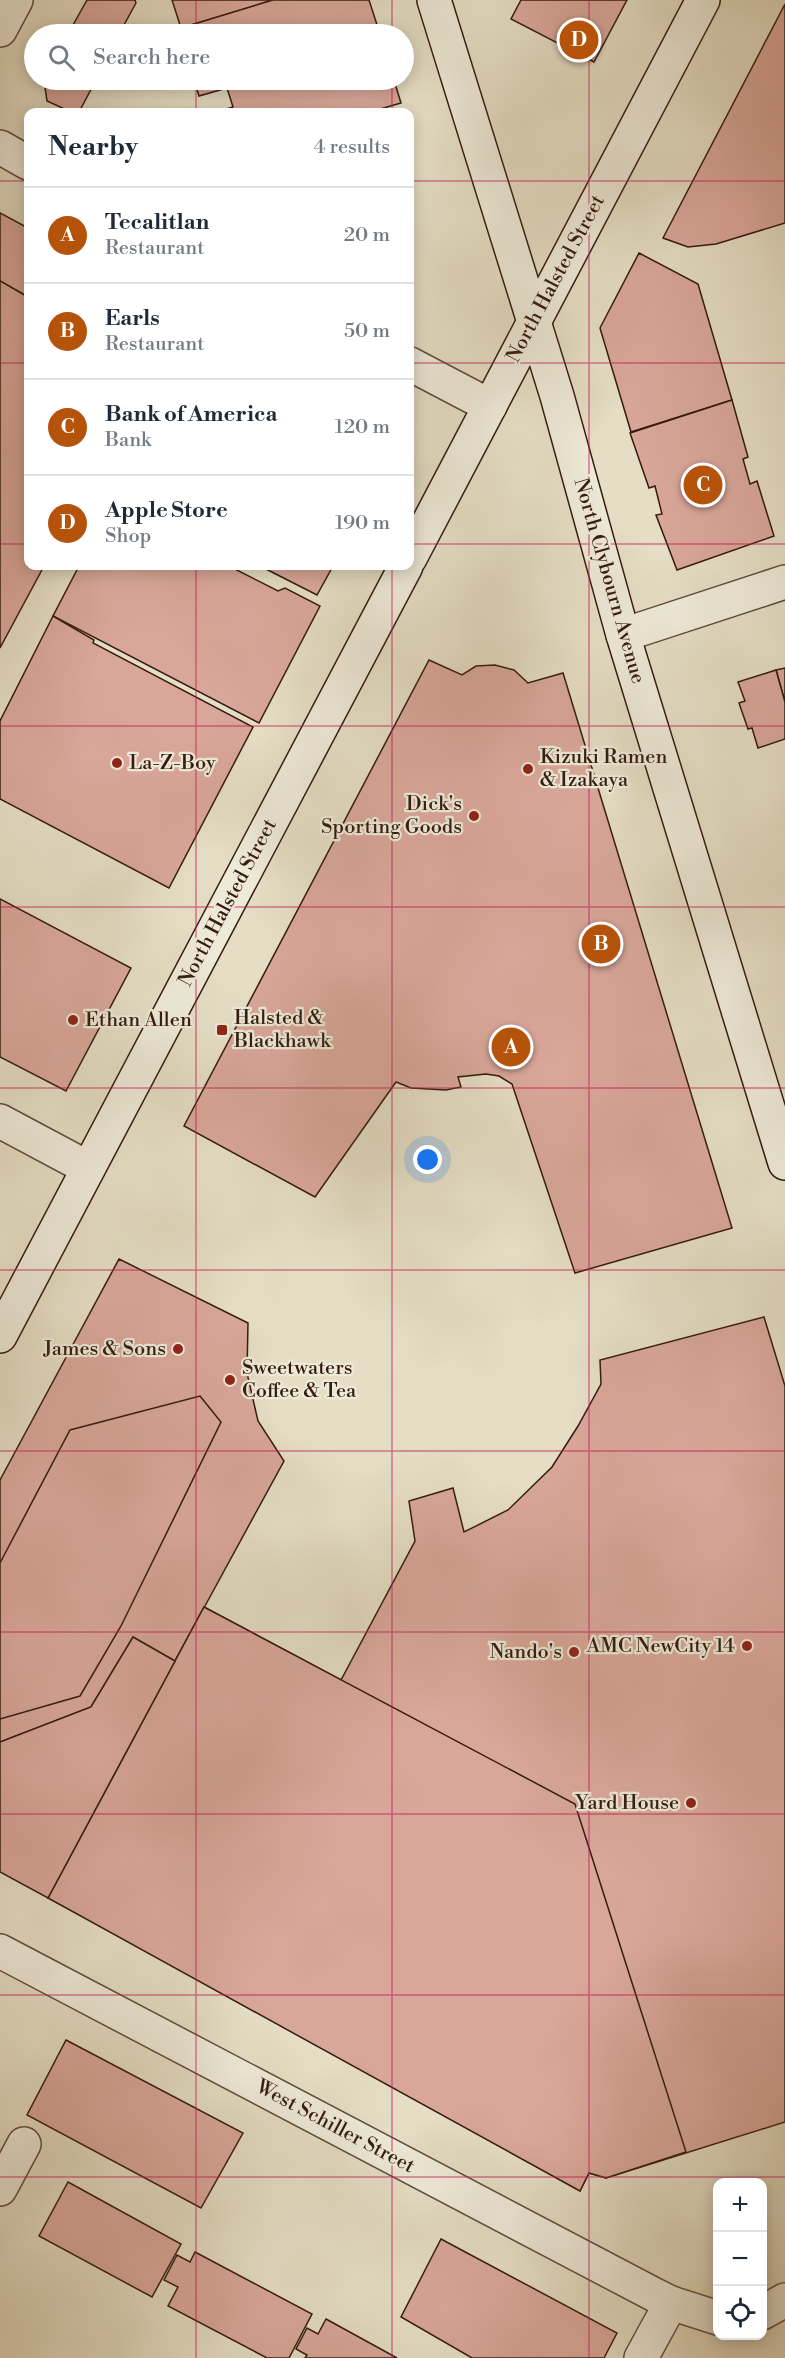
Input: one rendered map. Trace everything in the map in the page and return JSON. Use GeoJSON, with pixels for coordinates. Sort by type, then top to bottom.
{"type":"FeatureCollection","features":[{"type":"Feature","properties":{"kind":"main road"},"geometry":{"type":"LineString","coordinates":[[0,30],[16,0]]}},
{"type":"Feature","properties":{"kind":"main road","name":"North Clybourn Avenue"},"geometry":{"type":"LineString","coordinates":[[434,0],[557,396],[623,635],[785,1162]]}},
{"type":"Feature","properties":{"kind":"main road","name":"North Halsted Street"},"geometry":{"type":"LineString","coordinates":[[414,550],[703,0]]}},
{"type":"Feature","properties":{"kind":"main road"},"geometry":{"type":"LineString","coordinates":[[0,147],[24,161]]}},
{"type":"Feature","properties":{"kind":"main road"},"geometry":{"type":"LineString","coordinates":[[414,366],[490,406]]}},
{"type":"Feature","properties":{"kind":"main road","name":"North Halsted Street"},"geometry":{"type":"LineString","coordinates":[[0,1336],[404,570]]}},
{"type":"Feature","properties":{"kind":"main road"},"geometry":{"type":"LineString","coordinates":[[623,635],[785,582]]}},
{"type":"Feature","properties":{"kind":"main road"},"geometry":{"type":"LineString","coordinates":[[0,1121],[88,1168]]}},
{"type":"Feature","properties":{"kind":"main road","name":"West Schiller Street"},"geometry":{"type":"LineString","coordinates":[[0,1951],[670,2303],[713,2317]]}},
{"type":"Feature","properties":{"kind":"main road"},"geometry":{"type":"LineString","coordinates":[[0,2189],[24,2144]]}},
{"type":"Feature","properties":{"kind":"main road"},"geometry":{"type":"LineString","coordinates":[[767,2310],[785,2300]]}},
{"type":"Feature","properties":{"kind":"main road"},"geometry":{"type":"LineString","coordinates":[[640,2358],[670,2303]]}},
{"type":"Feature","properties":{"kind":"building"},"geometry":{"type":"Polygon","coordinates":[[[87,0],[135,0],[136,3],[124,24],[74,24],[87,0]]]}},
{"type":"Feature","properties":{"kind":"building"},"geometry":{"type":"Polygon","coordinates":[[[172,0],[273,0],[194,24],[180,24],[172,0]]]}},
{"type":"Feature","properties":{"kind":"building"},"geometry":{"type":"Polygon","coordinates":[[[273,0],[369,0],[377,24],[194,24],[273,0]]]}},
{"type":"Feature","properties":{"kind":"building"},"geometry":{"type":"Polygon","coordinates":[[[521,0],[627,0],[594,62],[511,19],[521,0]]]}},
{"type":"Feature","properties":{"kind":"building"},"geometry":{"type":"Polygon","coordinates":[[[785,4],[785,223],[716,244],[688,247],[663,238],[785,4]]]}},
{"type":"Feature","properties":{"kind":"building"},"geometry":{"type":"Polygon","coordinates":[[[45,90],[91,90],[81,108],[62,108],[47,101],[45,90]]]}},
{"type":"Feature","properties":{"kind":"building"},"geometry":{"type":"Polygon","coordinates":[[[197,90],[220,90],[199,96],[197,90]]]}},
{"type":"Feature","properties":{"kind":"building"},"geometry":{"type":"Polygon","coordinates":[[[228,90],[397,90],[401,103],[384,108],[230,108],[233,107],[228,90]]]}},
{"type":"Feature","properties":{"kind":"building"},"geometry":{"type":"Polygon","coordinates":[[[0,213],[24,226],[24,295],[0,281],[0,213]]]}},
{"type":"Feature","properties":{"kind":"building"},"geometry":{"type":"Polygon","coordinates":[[[639,253],[698,284],[732,400],[631,432],[600,328],[639,253]]]}},
{"type":"Feature","properties":{"kind":"building"},"geometry":{"type":"Polygon","coordinates":[[[0,281],[24,295],[24,570],[42,570],[0,648],[0,281]]]}},
{"type":"Feature","properties":{"kind":"building"},"geometry":{"type":"Polygon","coordinates":[[[732,400],[748,457],[743,459],[750,484],[757,481],[774,536],[677,570],[656,515],[662,514],[655,486],[649,488],[630,433],[732,400]]]}},
{"type":"Feature","properties":{"kind":"building"},"geometry":{"type":"Polygon","coordinates":[[[77,570],[237,570],[278,591],[285,588],[320,606],[259,723],[53,616],[77,570]]]}},
{"type":"Feature","properties":{"kind":"building"},"geometry":{"type":"Polygon","coordinates":[[[268,570],[331,570],[317,595],[268,570]]]}},
{"type":"Feature","properties":{"kind":"building","name":"La-Z-Boy"},"geometry":{"type":"Polygon","coordinates":[[[53,616],[94,640],[93,643],[253,727],[169,888],[0,799],[0,721],[53,616]]]}},
{"type":"Feature","properties":{"kind":"building"},"geometry":{"type":"Polygon","coordinates":[[[429,660],[462,675],[476,666],[495,665],[514,670],[528,683],[563,673],[732,1228],[575,1273],[512,1084],[499,1076],[486,1074],[458,1077],[461,1087],[446,1090],[411,1088],[396,1082],[315,1197],[184,1126],[429,660]]]}},
{"type":"Feature","properties":{"kind":"building"},"geometry":{"type":"Polygon","coordinates":[[[785,668],[785,702],[776,670],[785,668]]]}},
{"type":"Feature","properties":{"kind":"building"},"geometry":{"type":"Polygon","coordinates":[[[776,670],[785,702],[785,739],[758,748],[752,728],[748,729],[739,703],[745,701],[738,682],[776,670]]]}},
{"type":"Feature","properties":{"kind":"building"},"geometry":{"type":"Polygon","coordinates":[[[0,899],[131,968],[66,1091],[0,1057],[0,899]]]}},
{"type":"Feature","properties":{"kind":"building"},"geometry":{"type":"Polygon","coordinates":[[[119,1259],[248,1323],[247,1373],[258,1421],[284,1461],[175,1661],[133,1637],[91,1707],[0,1742],[0,1480],[119,1259]]]}},
{"type":"Feature","properties":{"kind":"building"},"geometry":{"type":"Polygon","coordinates":[[[764,1317],[785,1386],[785,2122],[606,2178],[589,2173],[580,2191],[194,1976],[48,1898],[204,1607],[341,1680],[415,1541],[409,1501],[453,1488],[464,1532],[508,1510],[552,1467],[578,1426],[601,1384],[600,1360],[764,1317]]]}},
{"type":"Feature","properties":{"kind":"building"},"geometry":{"type":"Polygon","coordinates":[[[200,1396],[221,1422],[121,1626],[80,1696],[0,1719],[0,1563],[70,1430],[200,1396]]]}},
{"type":"Feature","properties":{"kind":"building"},"geometry":{"type":"Polygon","coordinates":[[[204,1607],[575,1804],[686,2152],[606,2178],[589,2173],[580,2191],[48,1898],[204,1607]]]}},
{"type":"Feature","properties":{"kind":"building"},"geometry":{"type":"Polygon","coordinates":[[[133,1637],[175,1661],[48,1898],[0,1872],[0,1742],[91,1707],[133,1637]]]}},
{"type":"Feature","properties":{"kind":"building"},"geometry":{"type":"Polygon","coordinates":[[[66,2040],[243,2133],[201,2208],[27,2115],[66,2040]]]}},
{"type":"Feature","properties":{"kind":"building"},"geometry":{"type":"Polygon","coordinates":[[[68,2182],[181,2244],[152,2297],[39,2236],[68,2182]]]}},
{"type":"Feature","properties":{"kind":"building"},"geometry":{"type":"Polygon","coordinates":[[[441,2239],[617,2333],[604,2358],[472,2358],[401,2317],[441,2239]]]}},
{"type":"Feature","properties":{"kind":"building"},"geometry":{"type":"Polygon","coordinates":[[[195,2252],[312,2314],[289,2358],[267,2358],[168,2306],[178,2287],[164,2280],[177,2255],[190,2262],[195,2252]]]}},
{"type":"Feature","properties":{"kind":"building"},"geometry":{"type":"Polygon","coordinates":[[[326,2319],[397,2358],[305,2358],[307,2355],[296,2349],[307,2328],[318,2334],[326,2319]]]}},
{"type":"Feature","properties":{"kind":"place","name":"Apple Store"},"geometry":{"type":"Point","coordinates":[579,40]}},
{"type":"Feature","properties":{"kind":"place","name":"Bank of America"},"geometry":{"type":"Point","coordinates":[703,485]}},
{"type":"Feature","properties":{"kind":"place","name":"La-Z-Boy"},"geometry":{"type":"Point","coordinates":[117,763]}},
{"type":"Feature","properties":{"kind":"place","name":"Kizuki Ramen & Izakaya"},"geometry":{"type":"Point","coordinates":[528,769]}},
{"type":"Feature","properties":{"kind":"place","name":"Dick's Sporting Goods"},"geometry":{"type":"Point","coordinates":[474,816]}},
{"type":"Feature","properties":{"kind":"place","name":"Earls"},"geometry":{"type":"Point","coordinates":[601,944]}},
{"type":"Feature","properties":{"kind":"place","name":"Ethan Allen"},"geometry":{"type":"Point","coordinates":[73,1020]}},
{"type":"Feature","properties":{"kind":"place","name":"Halsted & Blackhawk"},"geometry":{"type":"Point","coordinates":[222,1030]}},
{"type":"Feature","properties":{"kind":"place","name":"Tecalitlan"},"geometry":{"type":"Point","coordinates":[511,1047]}},
{"type":"Feature","properties":{"kind":"place","name":"James & Sons"},"geometry":{"type":"Point","coordinates":[178,1349]}},
{"type":"Feature","properties":{"kind":"place","name":"Sweetwaters Coffee & Tea"},"geometry":{"type":"Point","coordinates":[230,1380]}},
{"type":"Feature","properties":{"kind":"place","name":"AMC NewCity 14"},"geometry":{"type":"Point","coordinates":[747,1646]}},
{"type":"Feature","properties":{"kind":"place","name":"Nando's"},"geometry":{"type":"Point","coordinates":[574,1652]}},
{"type":"Feature","properties":{"kind":"place","name":"Yard House"},"geometry":{"type":"Point","coordinates":[691,1803]}}]}
